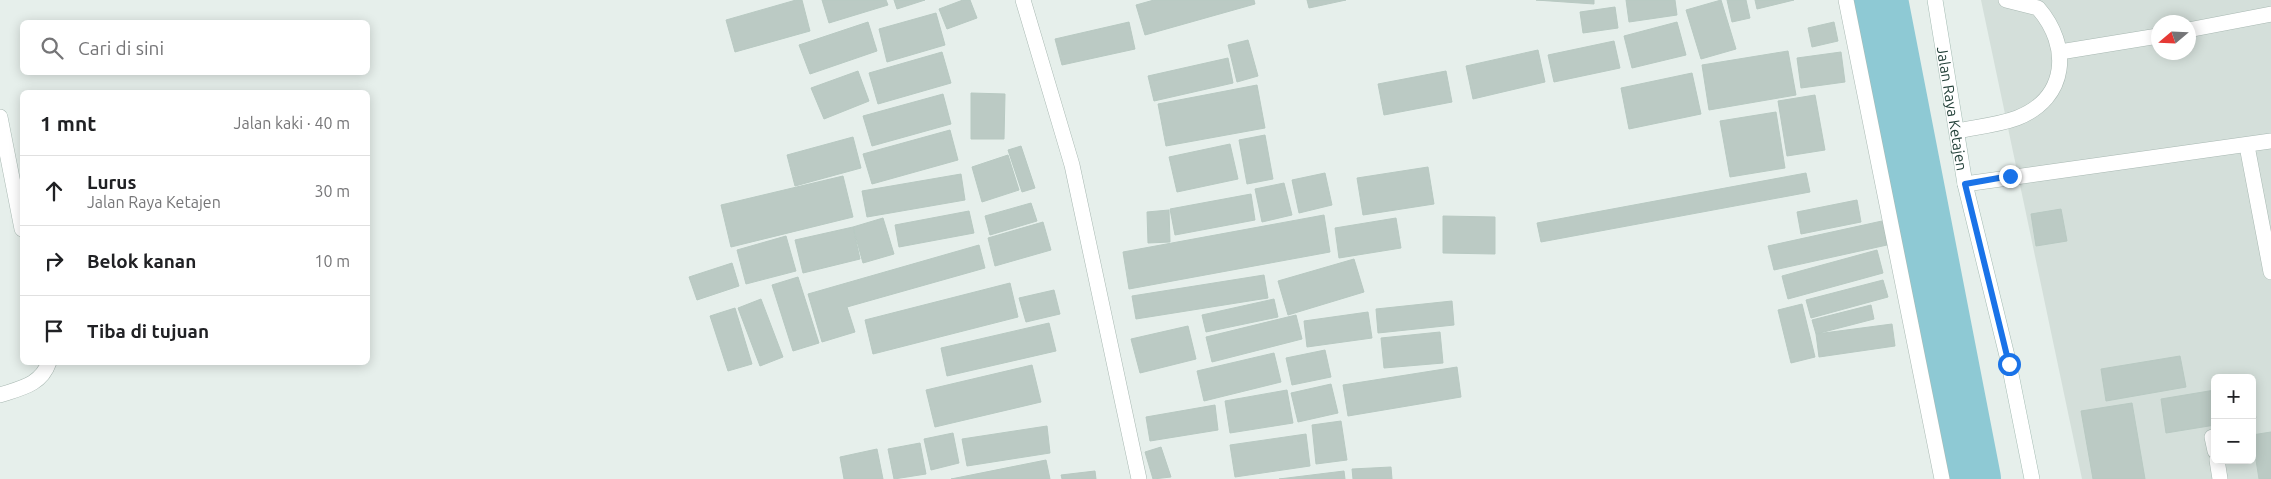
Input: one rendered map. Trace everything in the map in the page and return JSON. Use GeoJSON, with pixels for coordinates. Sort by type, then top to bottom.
{"type":"FeatureCollection","features":[{"type":"Feature","properties":{"kind":"street"},"geometry":{"type":"LineString","coordinates":[[1023,0],[1072,165],[1139,479]]}},
{"type":"Feature","properties":{"kind":"street"},"geometry":{"type":"LineString","coordinates":[[1846,0],[1942,479]]}},
{"type":"Feature","properties":{"kind":"street","name":"Jalan Raya Ketajen"},"geometry":{"type":"LineString","coordinates":[[1935,0],[1965,184],[2009,364],[2032,479]]}},
{"type":"Feature","properties":{"kind":"street"},"geometry":{"type":"LineString","coordinates":[[1956,131],[2017,118],[2036,108],[2052,92],[2060,66],[2060,52],[2055,32],[2038,8],[2006,0]]}},
{"type":"Feature","properties":{"kind":"street"},"geometry":{"type":"LineString","coordinates":[[2196,28],[2271,14]]}},
{"type":"Feature","properties":{"kind":"street"},"geometry":{"type":"LineString","coordinates":[[2060,52],[2151,37]]}},
{"type":"Feature","properties":{"kind":"street"},"geometry":{"type":"LineString","coordinates":[[0,117],[20,219]]}},
{"type":"Feature","properties":{"kind":"street"},"geometry":{"type":"LineString","coordinates":[[1965,184],[2247,146],[2271,141]]}},
{"type":"Feature","properties":{"kind":"street"},"geometry":{"type":"LineString","coordinates":[[2247,146],[2271,272]]}},
{"type":"Feature","properties":{"kind":"street"},"geometry":{"type":"LineString","coordinates":[[0,395],[37,382],[45,373],[48,365]]}},
{"type":"Feature","properties":{"kind":"street"},"geometry":{"type":"LineString","coordinates":[[2218,464],[2220,479]]}},
{"type":"Feature","properties":{"kind":"shaded area"},"geometry":{"type":"Polygon","coordinates":[[[1981,0],[2271,0],[2271,479],[2082,479],[1981,0]]]}},
{"type":"Feature","properties":{"kind":"building"},"geometry":{"type":"Polygon","coordinates":[[[796,0],[802,0],[810,31],[735,52],[726,20],[796,0]]]}},
{"type":"Feature","properties":{"kind":"building"},"geometry":{"type":"Polygon","coordinates":[[[822,0],[886,0],[888,5],[829,23],[822,0]]]}},
{"type":"Feature","properties":{"kind":"building"},"geometry":{"type":"Polygon","coordinates":[[[894,0],[925,0],[897,9],[894,0]]]}},
{"type":"Feature","properties":{"kind":"building"},"geometry":{"type":"Polygon","coordinates":[[[963,0],[970,0],[977,18],[947,29],[939,9],[963,0]]]}},
{"type":"Feature","properties":{"kind":"building"},"geometry":{"type":"Polygon","coordinates":[[[1154,0],[1254,0],[1255,4],[1145,35],[1136,5],[1154,0]]]}},
{"type":"Feature","properties":{"kind":"building"},"geometry":{"type":"Polygon","coordinates":[[[1307,0],[1346,0],[1309,8],[1307,0]]]}},
{"type":"Feature","properties":{"kind":"building"},"geometry":{"type":"Polygon","coordinates":[[[1536,0],[1594,0],[1594,4],[1536,0]]]}},
{"type":"Feature","properties":{"kind":"building"},"geometry":{"type":"Polygon","coordinates":[[[1626,0],[1675,0],[1677,15],[1629,22],[1626,0]]]}},
{"type":"Feature","properties":{"kind":"building"},"geometry":{"type":"Polygon","coordinates":[[[1721,0],[1736,49],[1701,59],[1686,10],[1721,0]]]}},
{"type":"Feature","properties":{"kind":"building"},"geometry":{"type":"Polygon","coordinates":[[[1727,0],[1746,0],[1750,18],[1732,22],[1727,0]]]}},
{"type":"Feature","properties":{"kind":"building"},"geometry":{"type":"Polygon","coordinates":[[[1755,0],[1794,0],[1757,9],[1755,0]]]}},
{"type":"Feature","properties":{"kind":"building"},"geometry":{"type":"Polygon","coordinates":[[[1615,7],[1618,28],[1583,33],[1580,12],[1615,7]]]}},
{"type":"Feature","properties":{"kind":"building"},"geometry":{"type":"Polygon","coordinates":[[[936,13],[945,45],[887,62],[879,29],[936,13]]]}},
{"type":"Feature","properties":{"kind":"building"},"geometry":{"type":"Polygon","coordinates":[[[868,22],[877,51],[810,74],[799,45],[868,22]]]}},
{"type":"Feature","properties":{"kind":"building"},"geometry":{"type":"Polygon","coordinates":[[[1129,22],[1135,49],[1062,65],[1055,39],[1129,22]]]}},
{"type":"Feature","properties":{"kind":"building"},"geometry":{"type":"Polygon","coordinates":[[[1677,22],[1686,55],[1632,68],[1624,36],[1677,22]]]}},
{"type":"Feature","properties":{"kind":"building"},"geometry":{"type":"Polygon","coordinates":[[[1834,22],[1838,41],[1812,47],[1808,28],[1834,22]]]}},
{"type":"Feature","properties":{"kind":"building"},"geometry":{"type":"Polygon","coordinates":[[[1248,40],[1258,76],[1237,82],[1228,45],[1248,40]]]}},
{"type":"Feature","properties":{"kind":"building"},"geometry":{"type":"Polygon","coordinates":[[[1614,41],[1620,68],[1554,82],[1548,55],[1614,41]]]}},
{"type":"Feature","properties":{"kind":"building"},"geometry":{"type":"Polygon","coordinates":[[[1538,50],[1545,82],[1473,99],[1466,66],[1538,50]]]}},
{"type":"Feature","properties":{"kind":"building"},"geometry":{"type":"Polygon","coordinates":[[[1788,51],[1796,95],[1709,110],[1702,65],[1788,51]]]}},
{"type":"Feature","properties":{"kind":"building"},"geometry":{"type":"Polygon","coordinates":[[[942,52],[951,83],[878,104],[869,73],[942,52]]]}},
{"type":"Feature","properties":{"kind":"building"},"geometry":{"type":"Polygon","coordinates":[[[1841,52],[1845,82],[1801,88],[1797,58],[1841,52]]]}},
{"type":"Feature","properties":{"kind":"building"},"geometry":{"type":"Polygon","coordinates":[[[1228,58],[1233,83],[1154,101],[1148,76],[1228,58]]]}},
{"type":"Feature","properties":{"kind":"building"},"geometry":{"type":"Polygon","coordinates":[[[858,71],[869,101],[824,119],[811,88],[858,71]]]}},
{"type":"Feature","properties":{"kind":"building"},"geometry":{"type":"Polygon","coordinates":[[[1446,71],[1452,102],[1384,115],[1378,84],[1446,71]]]}},
{"type":"Feature","properties":{"kind":"building"},"geometry":{"type":"Polygon","coordinates":[[[1692,73],[1701,114],[1629,129],[1621,88],[1692,73]]]}},
{"type":"Feature","properties":{"kind":"building"},"geometry":{"type":"Polygon","coordinates":[[[1257,85],[1265,128],[1166,146],[1158,104],[1257,85]]]}},
{"type":"Feature","properties":{"kind":"building"},"geometry":{"type":"Polygon","coordinates":[[[971,93],[1005,94],[1004,139],[971,139],[971,93]]]}},
{"type":"Feature","properties":{"kind":"building"},"geometry":{"type":"Polygon","coordinates":[[[943,94],[951,124],[872,146],[863,116],[943,94]]]}},
{"type":"Feature","properties":{"kind":"building"},"geometry":{"type":"Polygon","coordinates":[[[1815,95],[1825,150],[1787,156],[1778,101],[1815,95]]]}},
{"type":"Feature","properties":{"kind":"building"},"geometry":{"type":"Polygon","coordinates":[[[1776,112],[1785,168],[1730,177],[1720,121],[1776,112]]]}},
{"type":"Feature","properties":{"kind":"building"},"geometry":{"type":"Polygon","coordinates":[[[950,130],[958,160],[872,184],[863,154],[950,130]]]}},
{"type":"Feature","properties":{"kind":"building"},"geometry":{"type":"Polygon","coordinates":[[[1265,135],[1273,179],[1247,184],[1239,140],[1265,135]]]}},
{"type":"Feature","properties":{"kind":"building"},"geometry":{"type":"Polygon","coordinates":[[[853,137],[861,168],[795,186],[787,155],[853,137]]]}},
{"type":"Feature","properties":{"kind":"building"},"geometry":{"type":"Polygon","coordinates":[[[1230,144],[1238,179],[1177,192],[1169,157],[1230,144]]]}},
{"type":"Feature","properties":{"kind":"building"},"geometry":{"type":"Polygon","coordinates":[[[1021,146],[1035,188],[1022,192],[1008,150],[1021,146]]]}},
{"type":"Feature","properties":{"kind":"building"},"geometry":{"type":"Polygon","coordinates":[[[1008,155],[1019,190],[982,202],[972,167],[1008,155]]]}},
{"type":"Feature","properties":{"kind":"building"},"geometry":{"type":"Polygon","coordinates":[[[1428,167],[1434,204],[1363,215],[1357,178],[1428,167]]]}},
{"type":"Feature","properties":{"kind":"building"},"geometry":{"type":"Polygon","coordinates":[[[1325,173],[1332,205],[1299,213],[1292,180],[1325,173]]]}},
{"type":"Feature","properties":{"kind":"building"},"geometry":{"type":"Polygon","coordinates":[[[1806,173],[1810,192],[1541,242],[1537,223],[1806,173]]]}},
{"type":"Feature","properties":{"kind":"building"},"geometry":{"type":"Polygon","coordinates":[[[961,174],[965,200],[867,217],[862,191],[961,174]]]}},
{"type":"Feature","properties":{"kind":"building"},"geometry":{"type":"Polygon","coordinates":[[[843,176],[853,217],[731,247],[721,205],[843,176]]]}},
{"type":"Feature","properties":{"kind":"building"},"geometry":{"type":"Polygon","coordinates":[[[1284,183],[1292,215],[1262,222],[1255,189],[1284,183]]]}},
{"type":"Feature","properties":{"kind":"building"},"geometry":{"type":"Polygon","coordinates":[[[1251,194],[1255,220],[1175,235],[1170,209],[1251,194]]]}},
{"type":"Feature","properties":{"kind":"building"},"geometry":{"type":"Polygon","coordinates":[[[1857,200],[1861,222],[1801,234],[1797,212],[1857,200]]]}},
{"type":"Feature","properties":{"kind":"building"},"geometry":{"type":"Polygon","coordinates":[[[1031,203],[1037,221],[990,235],[985,216],[1031,203]]]}},
{"type":"Feature","properties":{"kind":"building"},"geometry":{"type":"Polygon","coordinates":[[[2061,209],[2067,241],[2036,246],[2031,214],[2061,209]]]}},
{"type":"Feature","properties":{"kind":"building"},"geometry":{"type":"Polygon","coordinates":[[[1169,210],[1170,242],[1148,243],[1147,212],[1169,210]]]}},
{"type":"Feature","properties":{"kind":"building"},"geometry":{"type":"Polygon","coordinates":[[[969,211],[974,233],[899,247],[895,225],[969,211]]]}},
{"type":"Feature","properties":{"kind":"building"},"geometry":{"type":"Polygon","coordinates":[[[1324,215],[1330,252],[1129,289],[1123,252],[1324,215]]]}},
{"type":"Feature","properties":{"kind":"building"},"geometry":{"type":"Polygon","coordinates":[[[1443,216],[1495,217],[1495,254],[1443,253],[1443,216]]]}},
{"type":"Feature","properties":{"kind":"building"},"geometry":{"type":"Polygon","coordinates":[[[883,218],[894,254],[863,263],[853,227],[883,218]]]}},
{"type":"Feature","properties":{"kind":"building"},"geometry":{"type":"Polygon","coordinates":[[[1396,218],[1401,248],[1339,258],[1335,228],[1396,218]]]}},
{"type":"Feature","properties":{"kind":"building"},"geometry":{"type":"Polygon","coordinates":[[[1882,221],[1887,245],[1774,270],[1768,246],[1882,221]]]}},
{"type":"Feature","properties":{"kind":"building"},"geometry":{"type":"Polygon","coordinates":[[[1043,222],[1051,250],[995,266],[988,238],[1043,222]]]}},
{"type":"Feature","properties":{"kind":"building"},"geometry":{"type":"Polygon","coordinates":[[[853,227],[860,259],[803,273],[795,240],[853,227]]]}},
{"type":"Feature","properties":{"kind":"building"},"geometry":{"type":"Polygon","coordinates":[[[786,236],[796,271],[746,284],[737,250],[786,236]]]}},
{"type":"Feature","properties":{"kind":"building"},"geometry":{"type":"Polygon","coordinates":[[[979,245],[985,268],[847,307],[855,332],[822,342],[808,294],[979,245]]]}},
{"type":"Feature","properties":{"kind":"building"},"geometry":{"type":"Polygon","coordinates":[[[1877,250],[1883,273],[1788,299],[1782,276],[1877,250]]]}},
{"type":"Feature","properties":{"kind":"building"},"geometry":{"type":"Polygon","coordinates":[[[1354,259],[1364,292],[1288,315],[1278,281],[1354,259]]]}},
{"type":"Feature","properties":{"kind":"building"},"geometry":{"type":"Polygon","coordinates":[[[732,263],[739,286],[697,300],[689,277],[732,263]]]}},
{"type":"Feature","properties":{"kind":"building"},"geometry":{"type":"Polygon","coordinates":[[[1264,275],[1268,298],[1136,319],[1132,296],[1264,275]]]}},
{"type":"Feature","properties":{"kind":"building"},"geometry":{"type":"Polygon","coordinates":[[[798,277],[819,343],[793,351],[772,285],[798,277]]]}},
{"type":"Feature","properties":{"kind":"building"},"geometry":{"type":"Polygon","coordinates":[[[1883,280],[1888,297],[1811,318],[1806,300],[1883,280]]]}},
{"type":"Feature","properties":{"kind":"building"},"geometry":{"type":"Polygon","coordinates":[[[1010,283],[1018,317],[873,354],[865,320],[1010,283]]]}},
{"type":"Feature","properties":{"kind":"building"},"geometry":{"type":"Polygon","coordinates":[[[1054,290],[1060,314],[1026,322],[1019,298],[1054,290]]]}},
{"type":"Feature","properties":{"kind":"building"},"geometry":{"type":"Polygon","coordinates":[[[761,299],[783,357],[760,366],[738,308],[761,299]]]}},
{"type":"Feature","properties":{"kind":"building"},"geometry":{"type":"Polygon","coordinates":[[[1274,299],[1278,317],[1206,332],[1202,315],[1274,299]]]}},
{"type":"Feature","properties":{"kind":"building"},"geometry":{"type":"Polygon","coordinates":[[[1452,301],[1454,325],[1378,333],[1376,309],[1452,301]]]}},
{"type":"Feature","properties":{"kind":"building"},"geometry":{"type":"Polygon","coordinates":[[[1802,304],[1815,357],[1791,363],[1778,310],[1802,304]]]}},
{"type":"Feature","properties":{"kind":"building"},"geometry":{"type":"Polygon","coordinates":[[[1871,305],[1874,319],[1816,334],[1812,320],[1871,305]]]}},
{"type":"Feature","properties":{"kind":"building"},"geometry":{"type":"Polygon","coordinates":[[[735,308],[752,364],[728,371],[710,316],[735,308]]]}},
{"type":"Feature","properties":{"kind":"building"},"geometry":{"type":"Polygon","coordinates":[[[1368,312],[1372,338],[1307,347],[1304,321],[1368,312]]]}},
{"type":"Feature","properties":{"kind":"building"},"geometry":{"type":"Polygon","coordinates":[[[1296,315],[1302,339],[1212,362],[1206,337],[1296,315]]]}},
{"type":"Feature","properties":{"kind":"building"},"geometry":{"type":"Polygon","coordinates":[[[1049,323],[1056,351],[947,376],[941,348],[1049,323]]]}},
{"type":"Feature","properties":{"kind":"building"},"geometry":{"type":"Polygon","coordinates":[[[1892,324],[1895,346],[1819,357],[1816,334],[1892,324]]]}},
{"type":"Feature","properties":{"kind":"building"},"geometry":{"type":"Polygon","coordinates":[[[1188,326],[1196,359],[1140,373],[1131,339],[1188,326]]]}},
{"type":"Feature","properties":{"kind":"building"},"geometry":{"type":"Polygon","coordinates":[[[1440,332],[1443,363],[1384,368],[1381,338],[1440,332]]]}},
{"type":"Feature","properties":{"kind":"building"},"geometry":{"type":"Polygon","coordinates":[[[1325,350],[1331,377],[1292,385],[1286,358],[1325,350]]]}},
{"type":"Feature","properties":{"kind":"building"},"geometry":{"type":"Polygon","coordinates":[[[1274,353],[1281,382],[1204,401],[1197,371],[1274,353]]]}},
{"type":"Feature","properties":{"kind":"building"},"geometry":{"type":"Polygon","coordinates":[[[2180,356],[2186,387],[2106,401],[2101,369],[2180,356]]]}},
{"type":"Feature","properties":{"kind":"building"},"geometry":{"type":"Polygon","coordinates":[[[1032,365],[1041,402],[935,427],[926,390],[1032,365]]]}},
{"type":"Feature","properties":{"kind":"building"},"geometry":{"type":"Polygon","coordinates":[[[1457,367],[1461,397],[1348,416],[1343,385],[1457,367]]]}},
{"type":"Feature","properties":{"kind":"building"},"geometry":{"type":"Polygon","coordinates":[[[1331,384],[1338,413],[1298,422],[1291,393],[1331,384]]]}},
{"type":"Feature","properties":{"kind":"building"},"geometry":{"type":"Polygon","coordinates":[[[1287,390],[1293,423],[1230,433],[1225,401],[1287,390]]]}},
{"type":"Feature","properties":{"kind":"building"},"geometry":{"type":"Polygon","coordinates":[[[2211,391],[2211,426],[2166,433],[2161,399],[2211,391]]]}},
{"type":"Feature","properties":{"kind":"building"},"geometry":{"type":"Polygon","coordinates":[[[2132,403],[2145,479],[2093,479],[2081,411],[2132,403]]]}},
{"type":"Feature","properties":{"kind":"building"},"geometry":{"type":"Polygon","coordinates":[[[1215,405],[1218,430],[1150,441],[1146,417],[1215,405]]]}},
{"type":"Feature","properties":{"kind":"building"},"geometry":{"type":"Polygon","coordinates":[[[1341,421],[1347,460],[1316,464],[1312,425],[1341,421]]]}},
{"type":"Feature","properties":{"kind":"building"},"geometry":{"type":"Polygon","coordinates":[[[1047,426],[1050,453],[967,466],[962,439],[1047,426]]]}},
{"type":"Feature","properties":{"kind":"building"},"geometry":{"type":"Polygon","coordinates":[[[2271,432],[2271,479],[2259,479],[2256,460],[2256,434],[2271,432]]]}},
{"type":"Feature","properties":{"kind":"building"},"geometry":{"type":"Polygon","coordinates":[[[953,433],[959,463],[931,470],[924,439],[953,433]]]}},
{"type":"Feature","properties":{"kind":"building"},"geometry":{"type":"Polygon","coordinates":[[[1306,434],[1310,466],[1235,477],[1230,445],[1306,434]]]}},
{"type":"Feature","properties":{"kind":"building"},"geometry":{"type":"Polygon","coordinates":[[[920,443],[926,474],[894,479],[888,449],[920,443]]]}},
{"type":"Feature","properties":{"kind":"building"},"geometry":{"type":"Polygon","coordinates":[[[1161,447],[1171,477],[1153,479],[1145,452],[1161,447]]]}},
{"type":"Feature","properties":{"kind":"building"},"geometry":{"type":"Polygon","coordinates":[[[877,449],[883,479],[844,479],[840,457],[877,449]]]}},
{"type":"Feature","properties":{"kind":"building"},"geometry":{"type":"Polygon","coordinates":[[[1046,460],[1050,479],[951,479],[1046,460]]]}},
{"type":"Feature","properties":{"kind":"building"},"geometry":{"type":"Polygon","coordinates":[[[1391,467],[1392,479],[1353,479],[1352,469],[1391,467]]]}},
{"type":"Feature","properties":{"kind":"building"},"geometry":{"type":"Polygon","coordinates":[[[1095,471],[1096,479],[1062,479],[1061,475],[1095,471]]]}},
{"type":"Feature","properties":{"kind":"building"},"geometry":{"type":"Polygon","coordinates":[[[1344,471],[1345,479],[1279,479],[1344,471]]]}},
{"type":"Feature","properties":{"kind":"waterway"},"geometry":{"type":"LineString","coordinates":[[1876,0],[1969,479]]}},
{"type":"Feature","properties":{"kind":"route"},"geometry":{"type":"LineString","coordinates":[[2009,364],[1965,184],[2010,176]]}}]}
